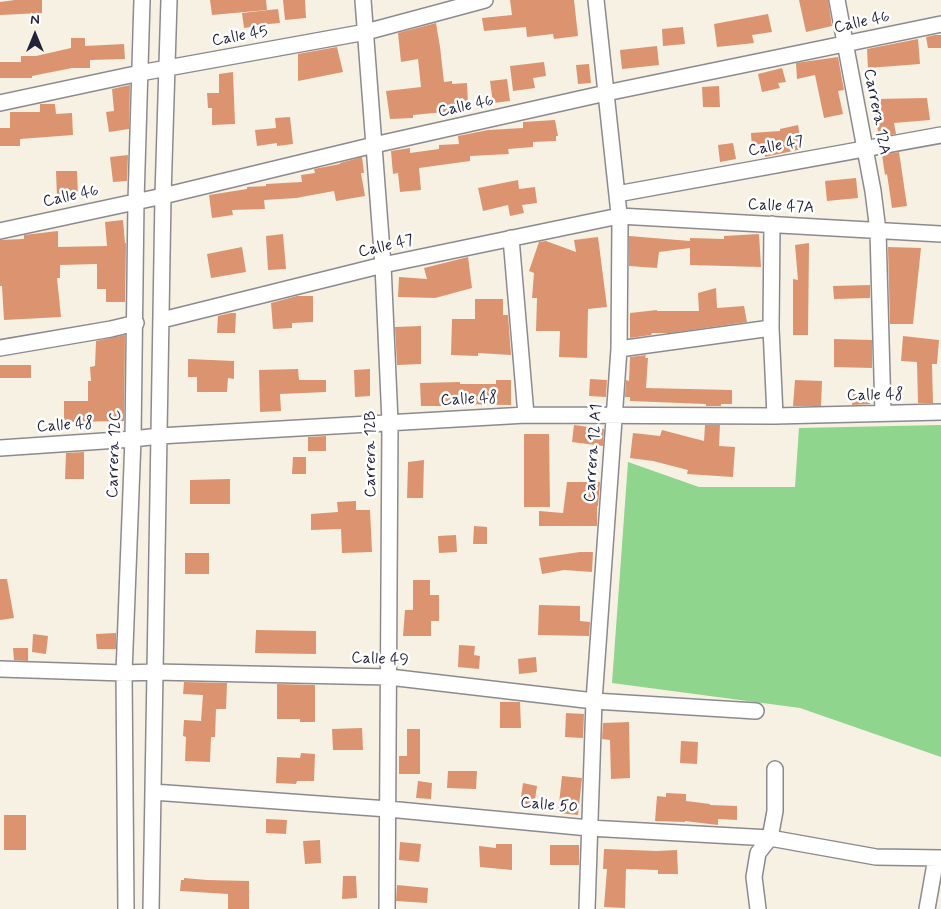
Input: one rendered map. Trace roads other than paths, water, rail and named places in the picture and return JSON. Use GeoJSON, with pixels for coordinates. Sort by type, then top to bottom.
{"type":"FeatureCollection","features":[{"type":"Feature","properties":{"kind":"street","name":"Carrera 12C"},"geometry":{"type":"LineString","coordinates":[[126,909],[124,673],[133,439],[136,323],[136,201],[142,0]]}},
{"type":"Feature","properties":{"kind":"street"},"geometry":{"type":"LineString","coordinates":[[151,909],[168,0]]}},
{"type":"Feature","properties":{"kind":"street","name":"Carrera 12B"},"geometry":{"type":"LineString","coordinates":[[363,0],[383,265],[390,422],[387,909]]}},
{"type":"Feature","properties":{"kind":"street","name":"Calle 45"},"geometry":{"type":"LineString","coordinates":[[0,103],[140,73],[366,32],[485,0]]}},
{"type":"Feature","properties":{"kind":"street","name":"Carrera 12 A1"},"geometry":{"type":"LineString","coordinates":[[587,909],[594,701],[619,349],[619,216],[596,0]]}},
{"type":"Feature","properties":{"kind":"street","name":"Carrera 12A"},"geometry":{"type":"LineString","coordinates":[[837,0],[873,191],[878,230],[883,413]]}},
{"type":"Feature","properties":{"kind":"street","name":"Calle 46"},"geometry":{"type":"LineString","coordinates":[[0,231],[163,196],[374,145],[606,93],[941,24]]}},
{"type":"Feature","properties":{"kind":"street","name":"Calle 47"},"geometry":{"type":"LineString","coordinates":[[617,194],[941,135]]}},
{"type":"Feature","properties":{"kind":"street","name":"Calle 47"},"geometry":{"type":"LineString","coordinates":[[162,320],[383,265],[619,216]]}},
{"type":"Feature","properties":{"kind":"street","name":"Calle 47A"},"geometry":{"type":"LineString","coordinates":[[619,216],[941,234]]}},
{"type":"Feature","properties":{"kind":"street"},"geometry":{"type":"LineString","coordinates":[[772,224],[771,328],[775,416]]}},
{"type":"Feature","properties":{"kind":"street"},"geometry":{"type":"LineString","coordinates":[[511,238],[526,415]]}},
{"type":"Feature","properties":{"kind":"street"},"geometry":{"type":"LineString","coordinates":[[0,348],[136,323]]}},
{"type":"Feature","properties":{"kind":"street"},"geometry":{"type":"LineString","coordinates":[[619,349],[771,328]]}},
{"type":"Feature","properties":{"kind":"street","name":"Calle 48"},"geometry":{"type":"LineString","coordinates":[[0,448],[159,436],[526,415],[775,416],[941,412]]}},
{"type":"Feature","properties":{"kind":"street","name":"Calle 49"},"geometry":{"type":"LineString","coordinates":[[0,668],[124,673],[388,677],[594,701],[756,711]]}},
{"type":"Feature","properties":{"kind":"street"},"geometry":{"type":"LineString","coordinates":[[758,909],[754,877],[758,852],[770,838],[775,811],[775,769]]}},
{"type":"Feature","properties":{"kind":"street","name":"Calle 50"},"geometry":{"type":"LineString","coordinates":[[154,792],[388,809],[589,828],[770,838],[876,857],[939,858]]}},
{"type":"Feature","properties":{"kind":"street"},"geometry":{"type":"LineString","coordinates":[[927,909],[939,858]]}}]}
